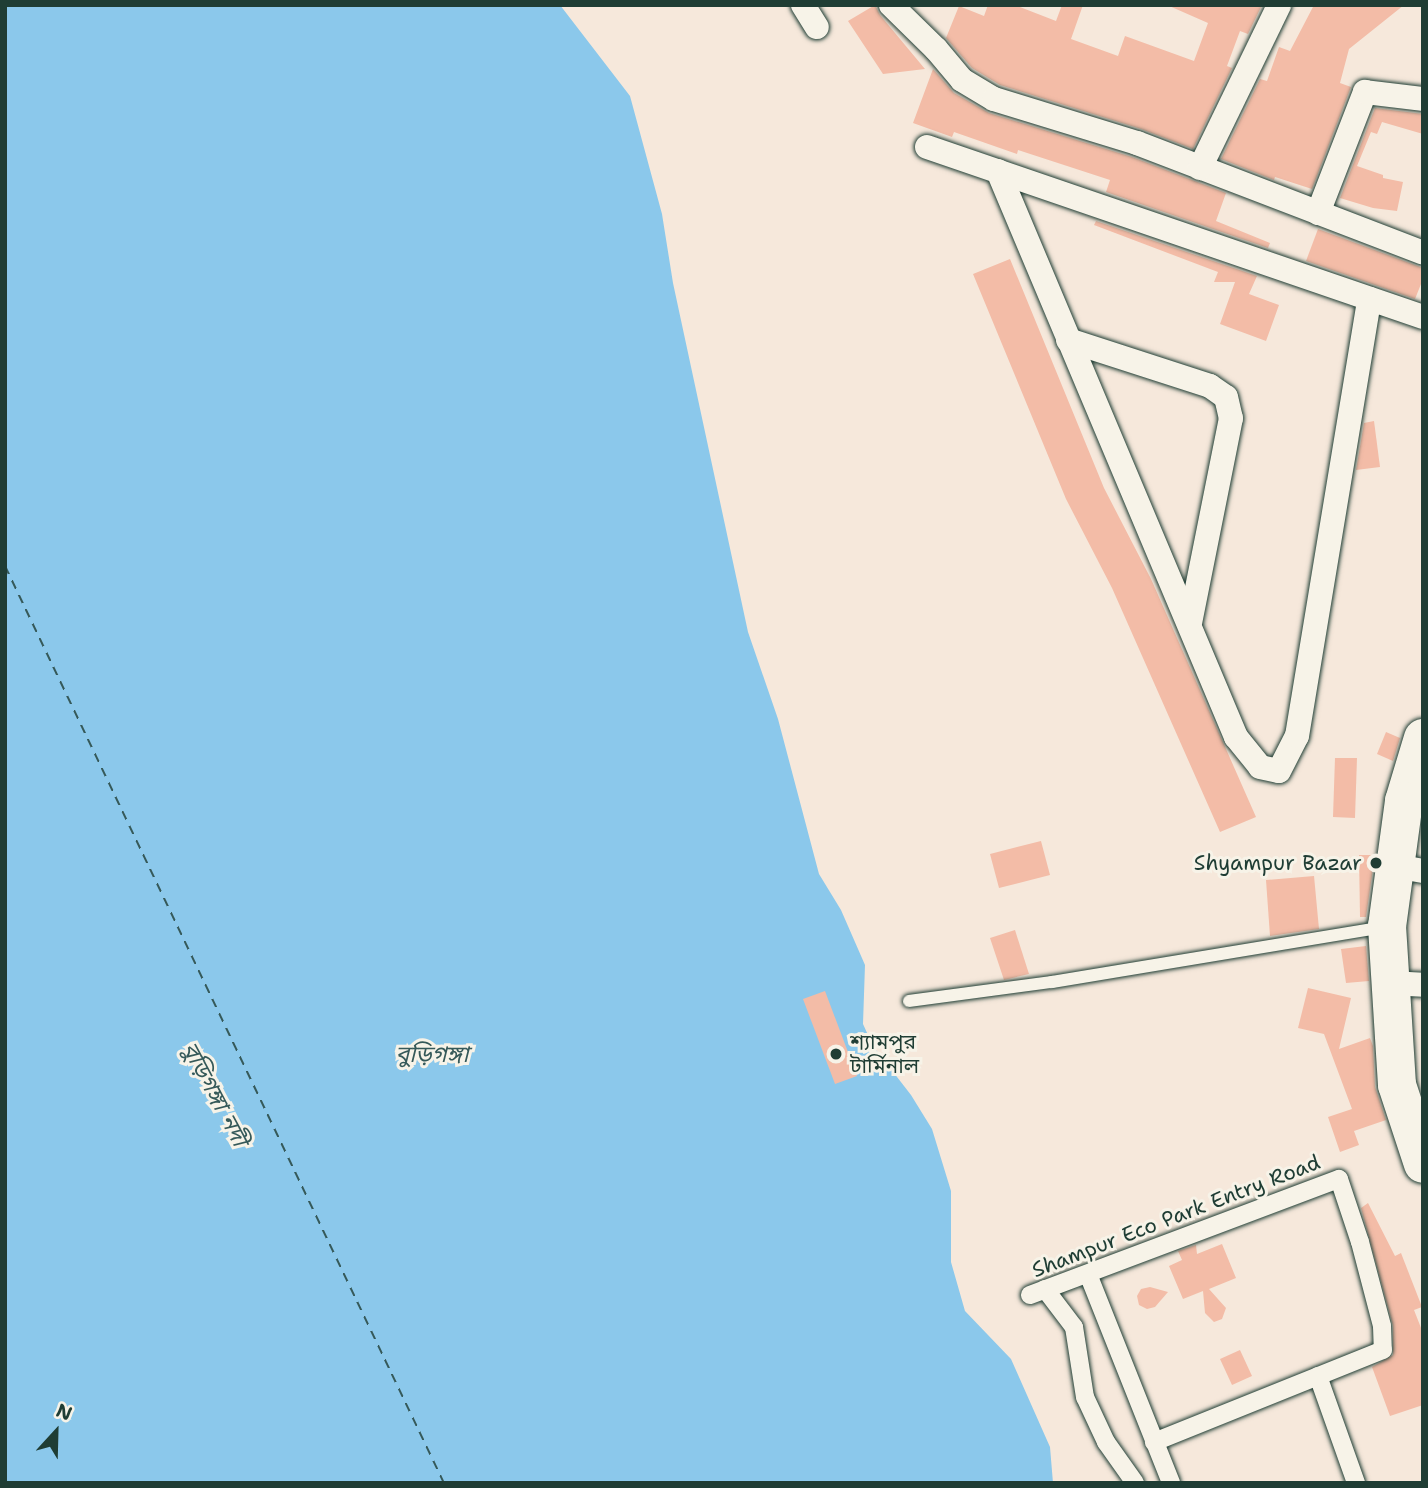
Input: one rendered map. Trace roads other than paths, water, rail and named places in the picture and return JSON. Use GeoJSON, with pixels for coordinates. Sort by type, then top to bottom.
{"type":"FeatureCollection","features":[{"type":"Feature","properties":{"kind":"highway"},"geometry":{"type":"LineString","coordinates":[[1423,738],[1409,869],[1387,926],[1406,984],[1397,1085],[1423,1164]]}},
{"type":"Feature","properties":{"kind":"street"},"geometry":{"type":"LineString","coordinates":[[803,5],[817,27]]}},
{"type":"Feature","properties":{"kind":"street"},"geometry":{"type":"LineString","coordinates":[[891,5],[936,49],[962,80],[994,99],[1137,143],[1423,253]]}},
{"type":"Feature","properties":{"kind":"street"},"geometry":{"type":"LineString","coordinates":[[1200,167],[1279,5]]}},
{"type":"Feature","properties":{"kind":"street"},"geometry":{"type":"LineString","coordinates":[[1318,214],[1365,92],[1423,99]]}},
{"type":"Feature","properties":{"kind":"street"},"geometry":{"type":"LineString","coordinates":[[927,147],[1423,317]]}},
{"type":"Feature","properties":{"kind":"street"},"geometry":{"type":"LineString","coordinates":[[998,171],[1236,737],[1260,767],[1279,771],[1297,736],[1369,299]]}},
{"type":"Feature","properties":{"kind":"street"},"geometry":{"type":"LineString","coordinates":[[1068,340],[1210,386],[1226,397],[1231,418],[1190,623]]}},
{"type":"Feature","properties":{"kind":"street","name":"Shampur Eco Park Entry Road"},"geometry":{"type":"LineString","coordinates":[[1135,1483],[1106,1442],[1085,1397],[1074,1326],[1038,1292],[1339,1179],[1360,1242],[1382,1326],[1382,1350],[1318,1376]]}},
{"type":"Feature","properties":{"kind":"street"},"geometry":{"type":"LineString","coordinates":[[1088,1274],[1171,1483]]}},
{"type":"Feature","properties":{"kind":"street"},"geometry":{"type":"LineString","coordinates":[[1154,1442],[1318,1376],[1356,1483]]}},
{"type":"Feature","properties":{"kind":"lane"},"geometry":{"type":"LineString","coordinates":[[909,1001],[1052,982],[1387,926]]}},
{"type":"Feature","properties":{"kind":"water","name":"বুড়িগঙ্গা"},"geometry":{"type":"Polygon","coordinates":[[[5,5],[560,5],[630,96],[662,214],[673,283],[748,632],[778,719],[819,874],[841,910],[865,965],[863,1024],[873,1046],[911,1095],[932,1129],[951,1191],[951,1262],[965,1311],[1011,1359],[1050,1447],[1053,1483],[5,1483],[5,5]]]}},
{"type":"Feature","properties":{"kind":"place","name":"Shyampur Bazar"},"geometry":{"type":"Point","coordinates":[1376,863]}},
{"type":"Feature","properties":{"kind":"place","name":"শ্যামপুর টার্মিনাল"},"geometry":{"type":"Point","coordinates":[836,1054]}},
{"type":"Feature","properties":{"kind":"water label","name":"বুড়িগঙ্গা নদী"},"geometry":{"type":"Point","coordinates":[215,1094]}}]}
